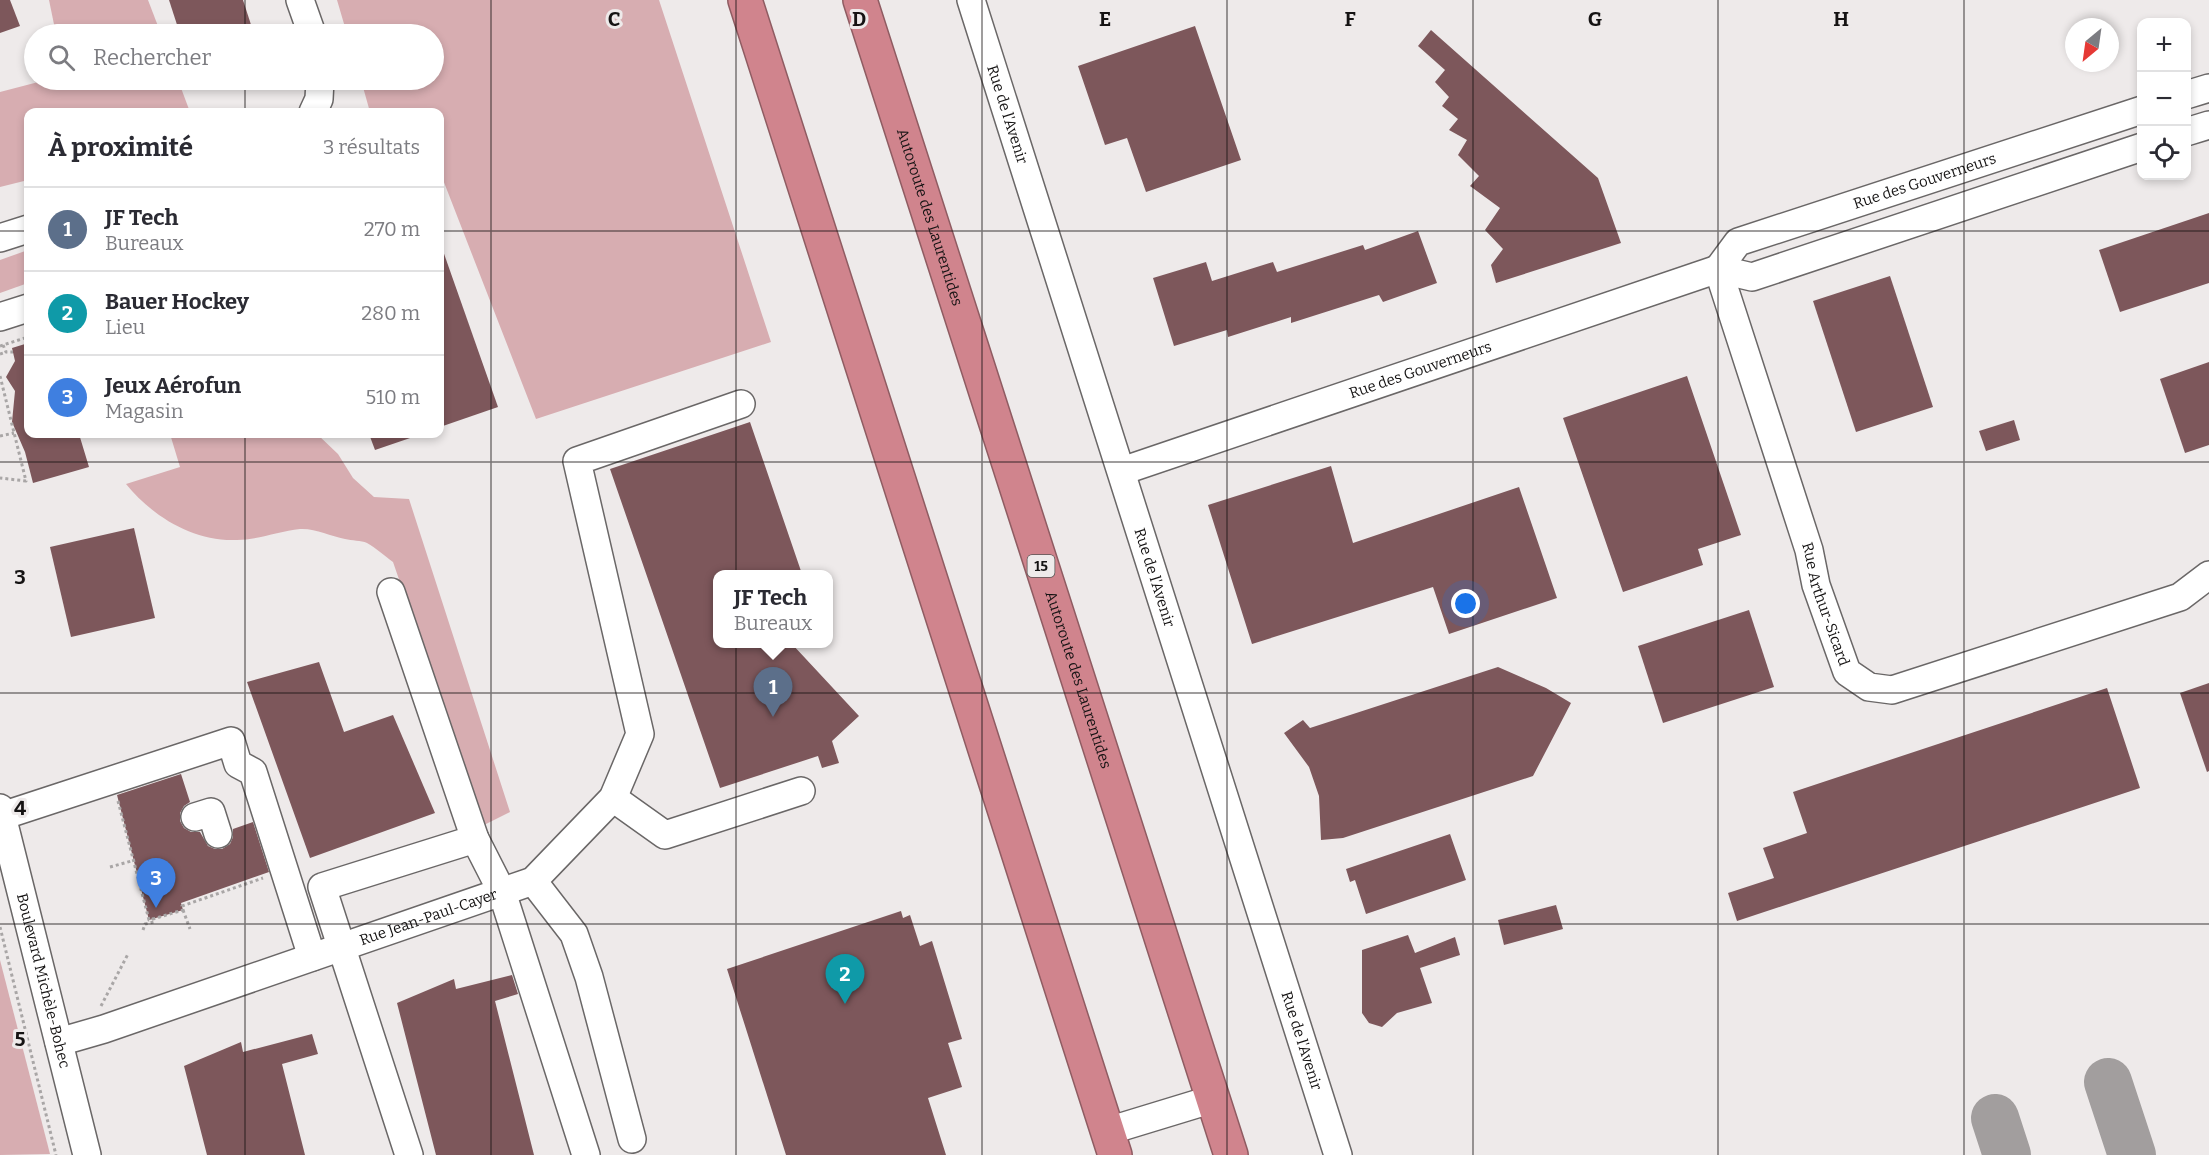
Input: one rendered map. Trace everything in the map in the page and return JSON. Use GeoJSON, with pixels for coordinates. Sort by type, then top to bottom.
{"type":"FeatureCollection","features":[{"type":"Feature","properties":{"kind":"highway"},"geometry":{"type":"LineString","coordinates":[[745,0],[1112,1143]]}},
{"type":"Feature","properties":{"kind":"highway","name":"Autoroute des Laurentides"},"geometry":{"type":"LineString","coordinates":[[860,0],[1231,1155]]}},
{"type":"Feature","properties":{"kind":"street"},"geometry":{"type":"LineString","coordinates":[[300,0],[308,24]]}},
{"type":"Feature","properties":{"kind":"street","name":"Rue de l'Avenir"},"geometry":{"type":"LineString","coordinates":[[971,0],[1338,1155]]}},
{"type":"Feature","properties":{"kind":"street"},"geometry":{"type":"LineString","coordinates":[[2191,94],[2209,88]]}},
{"type":"Feature","properties":{"kind":"street"},"geometry":{"type":"LineString","coordinates":[[315,108],[319,90]]}},
{"type":"Feature","properties":{"kind":"street","name":"Rue des Gouverneurs"},"geometry":{"type":"LineString","coordinates":[[1122,471],[1718,269],[1738,242],[2137,112]]}},
{"type":"Feature","properties":{"kind":"street"},"geometry":{"type":"LineString","coordinates":[[2191,131],[2209,124]]}},
{"type":"Feature","properties":{"kind":"street"},"geometry":{"type":"LineString","coordinates":[[1718,269],[1752,277],[2137,149]]}},
{"type":"Feature","properties":{"kind":"street"},"geometry":{"type":"LineString","coordinates":[[0,238],[24,230]]}},
{"type":"Feature","properties":{"kind":"street","name":"Rue Arthur-Sicard"},"geometry":{"type":"LineString","coordinates":[[1718,269],[1809,550],[1816,585],[1839,651],[1847,672],[1869,687],[1892,690],[2180,597],[2209,575]]}},
{"type":"Feature","properties":{"kind":"street"},"geometry":{"type":"LineString","coordinates":[[0,317],[24,309]]}},
{"type":"Feature","properties":{"kind":"street"},"geometry":{"type":"LineString","coordinates":[[632,1139],[589,977],[574,934],[533,881],[613,798],[640,734],[577,461],[741,404]]}},
{"type":"Feature","properties":{"kind":"street"},"geometry":{"type":"LineString","coordinates":[[391,592],[475,839],[502,892],[586,1155]]}},
{"type":"Feature","properties":{"kind":"street"},"geometry":{"type":"LineString","coordinates":[[1,812],[231,741],[238,764],[253,772],[312,957]]}},
{"type":"Feature","properties":{"kind":"street"},"geometry":{"type":"LineString","coordinates":[[613,798],[664,835],[801,791]]}},
{"type":"Feature","properties":{"kind":"street","name":"Boulevard Michèle-Bohec"},"geometry":{"type":"LineString","coordinates":[[1,812],[49,1044],[87,1155]]}},
{"type":"Feature","properties":{"kind":"street"},"geometry":{"type":"LineString","coordinates":[[195,817],[211,812],[218,834]]}},
{"type":"Feature","properties":{"kind":"street"},"geometry":{"type":"LineString","coordinates":[[409,1155],[322,887],[475,839]]}},
{"type":"Feature","properties":{"kind":"street","name":"Rue Jean-Paul-Cayer"},"geometry":{"type":"LineString","coordinates":[[49,1044],[104,1029],[533,881]]}},
{"type":"Feature","properties":{"kind":"street"},"geometry":{"type":"LineString","coordinates":[[1112,1143],[1213,1099]]}},
{"type":"Feature","properties":{"kind":"path"},"geometry":{"type":"LineString","coordinates":[[6,352],[2,346],[24,338]]}},
{"type":"Feature","properties":{"kind":"path"},"geometry":{"type":"LineString","coordinates":[[0,354],[13,352]]}},
{"type":"Feature","properties":{"kind":"path"},"geometry":{"type":"LineString","coordinates":[[0,376],[26,481],[0,478]]}},
{"type":"Feature","properties":{"kind":"path"},"geometry":{"type":"LineString","coordinates":[[0,436],[14,430]]}},
{"type":"Feature","properties":{"kind":"path"},"geometry":{"type":"LineString","coordinates":[[118,800],[149,920],[183,910]]}},
{"type":"Feature","properties":{"kind":"path"},"geometry":{"type":"LineString","coordinates":[[110,867],[135,860]]}},
{"type":"Feature","properties":{"kind":"path"},"geometry":{"type":"LineString","coordinates":[[190,929],[182,906],[265,877]]}},
{"type":"Feature","properties":{"kind":"path"},"geometry":{"type":"LineString","coordinates":[[143,930],[145,924],[154,922],[153,919]]}},
{"type":"Feature","properties":{"kind":"path","name":"Boulevard Michèle-Bohec"},"geometry":{"type":"LineString","coordinates":[[0,927],[56,1155]]}},
{"type":"Feature","properties":{"kind":"path"},"geometry":{"type":"LineString","coordinates":[[97,1012],[128,954]]}},
{"type":"Feature","properties":{"kind":"path"},"geometry":{"type":"LineString","coordinates":[[30,1047],[49,1044]]}},
{"type":"Feature","properties":{"kind":"shaded area"},"geometry":{"type":"Polygon","coordinates":[[[49,0],[148,0],[157,24],[54,24],[49,0]]]}},
{"type":"Feature","properties":{"kind":"shaded area"},"geometry":{"type":"Polygon","coordinates":[[[337,0],[659,0],[771,342],[536,419],[444,182],[444,108],[369,108],[364,90],[444,90],[444,24],[344,24],[337,0]]]}},
{"type":"Feature","properties":{"kind":"shaded area"},"geometry":{"type":"Polygon","coordinates":[[[24,86],[24,90],[182,90],[188,108],[24,108],[24,181],[0,187],[0,92],[24,86]]]}},
{"type":"Feature","properties":{"kind":"shaded area"},"geometry":{"type":"Polygon","coordinates":[[[24,251],[24,284],[0,293],[0,260],[24,251]]]}},
{"type":"Feature","properties":{"kind":"shaded area"},"geometry":{"type":"Polygon","coordinates":[[[171,438],[321,438],[338,454],[353,478],[374,497],[409,499],[510,812],[484,825],[393,562],[365,542],[311,530],[292,530],[245,540],[205,537],[162,517],[126,484],[180,467],[171,438]]]}},
{"type":"Feature","properties":{"kind":"shaded area"},"geometry":{"type":"Polygon","coordinates":[[[0,960],[50,1154],[0,1155],[0,960]]]}},
{"type":"Feature","properties":{"kind":"building"},"geometry":{"type":"Polygon","coordinates":[[[0,0],[10,0],[20,26],[0,33],[0,0]]]}},
{"type":"Feature","properties":{"kind":"building"},"geometry":{"type":"Polygon","coordinates":[[[169,0],[243,0],[251,24],[177,24],[169,0]]]}},
{"type":"Feature","properties":{"kind":"building"},"geometry":{"type":"Polygon","coordinates":[[[1195,26],[1241,160],[1146,192],[1127,138],[1105,145],[1078,66],[1195,26]]]}},
{"type":"Feature","properties":{"kind":"building"},"geometry":{"type":"Polygon","coordinates":[[[1431,30],[1598,178],[1621,243],[1496,283],[1491,265],[1503,249],[1485,230],[1500,208],[1470,186],[1479,176],[1458,155],[1467,140],[1449,130],[1458,119],[1442,106],[1449,97],[1435,82],[1445,70],[1418,46],[1431,30]]]}},
{"type":"Feature","properties":{"kind":"building"},"geometry":{"type":"Polygon","coordinates":[[[2209,213],[2209,283],[2120,312],[2099,250],[2209,213]]]}},
{"type":"Feature","properties":{"kind":"building"},"geometry":{"type":"Polygon","coordinates":[[[1418,231],[1437,283],[1383,302],[1379,295],[1291,323],[1291,317],[1228,337],[1227,330],[1174,346],[1153,278],[1206,262],[1212,281],[1273,262],[1277,272],[1363,245],[1365,250],[1418,231]]]}},
{"type":"Feature","properties":{"kind":"building"},"geometry":{"type":"Polygon","coordinates":[[[444,254],[498,407],[444,426],[444,254]]]}},
{"type":"Feature","properties":{"kind":"building"},"geometry":{"type":"Polygon","coordinates":[[[1890,276],[1933,407],[1856,432],[1813,301],[1890,276]]]}},
{"type":"Feature","properties":{"kind":"building"},"geometry":{"type":"Polygon","coordinates":[[[24,344],[24,438],[80,438],[89,467],[33,483],[25,452],[12,422],[15,391],[6,377],[15,361],[12,348],[24,344]]]}},
{"type":"Feature","properties":{"kind":"building"},"geometry":{"type":"Polygon","coordinates":[[[2209,362],[2209,445],[2185,453],[2160,379],[2209,362]]]}},
{"type":"Feature","properties":{"kind":"building"},"geometry":{"type":"Polygon","coordinates":[[[1687,376],[1741,535],[1698,549],[1703,565],[1623,592],[1563,418],[1687,376]]]}},
{"type":"Feature","properties":{"kind":"building"},"geometry":{"type":"Polygon","coordinates":[[[2014,420],[2020,440],[1986,451],[1979,431],[2014,420]]]}},
{"type":"Feature","properties":{"kind":"building"},"geometry":{"type":"Polygon","coordinates":[[[750,422],[801,570],[713,570],[713,648],[796,648],[859,716],[832,741],[839,763],[822,768],[818,756],[720,788],[610,469],[750,422]]]}},
{"type":"Feature","properties":{"kind":"building"},"geometry":{"type":"Polygon","coordinates":[[[370,438],[410,438],[375,450],[370,438]]]}},
{"type":"Feature","properties":{"kind":"building"},"geometry":{"type":"Polygon","coordinates":[[[1331,466],[1353,543],[1519,487],[1557,598],[1449,634],[1433,587],[1252,644],[1208,505],[1331,466]]]}},
{"type":"Feature","properties":{"kind":"building"},"geometry":{"type":"Polygon","coordinates":[[[134,528],[155,618],[71,637],[50,547],[134,528]]]}},
{"type":"Feature","properties":{"kind":"building"},"geometry":{"type":"Polygon","coordinates":[[[1749,610],[1774,687],[1663,723],[1638,646],[1749,610]]]}},
{"type":"Feature","properties":{"kind":"building"},"geometry":{"type":"Polygon","coordinates":[[[319,662],[344,732],[393,715],[435,813],[310,858],[247,682],[319,662]]]}},
{"type":"Feature","properties":{"kind":"building"},"geometry":{"type":"Polygon","coordinates":[[[1498,667],[1546,688],[1571,703],[1533,776],[1343,838],[1321,840],[1319,796],[1309,767],[1284,733],[1303,720],[1310,728],[1498,667]]]}},
{"type":"Feature","properties":{"kind":"building"},"geometry":{"type":"Polygon","coordinates":[[[2209,683],[2209,771],[2207,772],[2180,693],[2209,683]]]}},
{"type":"Feature","properties":{"kind":"building"},"geometry":{"type":"Polygon","coordinates":[[[2107,688],[2140,788],[1737,921],[1728,893],[1774,878],[1763,848],[1807,833],[1793,792],[2107,688]]]}},
{"type":"Feature","properties":{"kind":"building"},"geometry":{"type":"Polygon","coordinates":[[[181,774],[190,802],[180,813],[180,821],[184,828],[191,832],[200,832],[208,846],[222,849],[230,844],[233,829],[253,822],[269,872],[181,903],[183,910],[149,920],[117,795],[181,774]]]}},
{"type":"Feature","properties":{"kind":"building"},"geometry":{"type":"Polygon","coordinates":[[[1450,834],[1466,880],[1366,914],[1355,880],[1350,882],[1346,869],[1450,834]]]}},
{"type":"Feature","properties":{"kind":"building"},"geometry":{"type":"Polygon","coordinates":[[[1556,905],[1563,929],[1504,945],[1498,920],[1556,905]]]}},
{"type":"Feature","properties":{"kind":"building"},"geometry":{"type":"Polygon","coordinates":[[[901,911],[903,918],[910,915],[920,946],[932,941],[962,1039],[948,1043],[962,1087],[928,1098],[946,1155],[786,1155],[727,969],[901,911]]]}},
{"type":"Feature","properties":{"kind":"building"},"geometry":{"type":"Polygon","coordinates":[[[1408,935],[1415,953],[1455,937],[1460,955],[1420,968],[1432,1003],[1397,1013],[1382,1027],[1369,1023],[1362,1013],[1362,950],[1408,935]]]}},
{"type":"Feature","properties":{"kind":"building"},"geometry":{"type":"Polygon","coordinates":[[[512,975],[518,994],[495,1001],[534,1155],[436,1155],[397,1003],[454,979],[456,989],[512,975]]]}},
{"type":"Feature","properties":{"kind":"building"},"geometry":{"type":"Polygon","coordinates":[[[312,1034],[318,1054],[282,1064],[305,1155],[207,1155],[184,1066],[241,1042],[243,1052],[312,1034]]]}},
{"type":"Feature","properties":{"kind":"taxiway"},"geometry":{"type":"LineString","coordinates":[[2108,1082],[2132,1155]]}},
{"type":"Feature","properties":{"kind":"taxiway"},"geometry":{"type":"LineString","coordinates":[[1995,1118],[2007,1155]]}},
{"type":"Feature","properties":{"kind":"place","name":"JF Tech"},"geometry":{"type":"Point","coordinates":[773,717]}},
{"type":"Feature","properties":{"kind":"place","name":"Jeux Aérofun"},"geometry":{"type":"Point","coordinates":[156,908]}},
{"type":"Feature","properties":{"kind":"place","name":"Bauer Hockey"},"geometry":{"type":"Point","coordinates":[845,1004]}}]}
